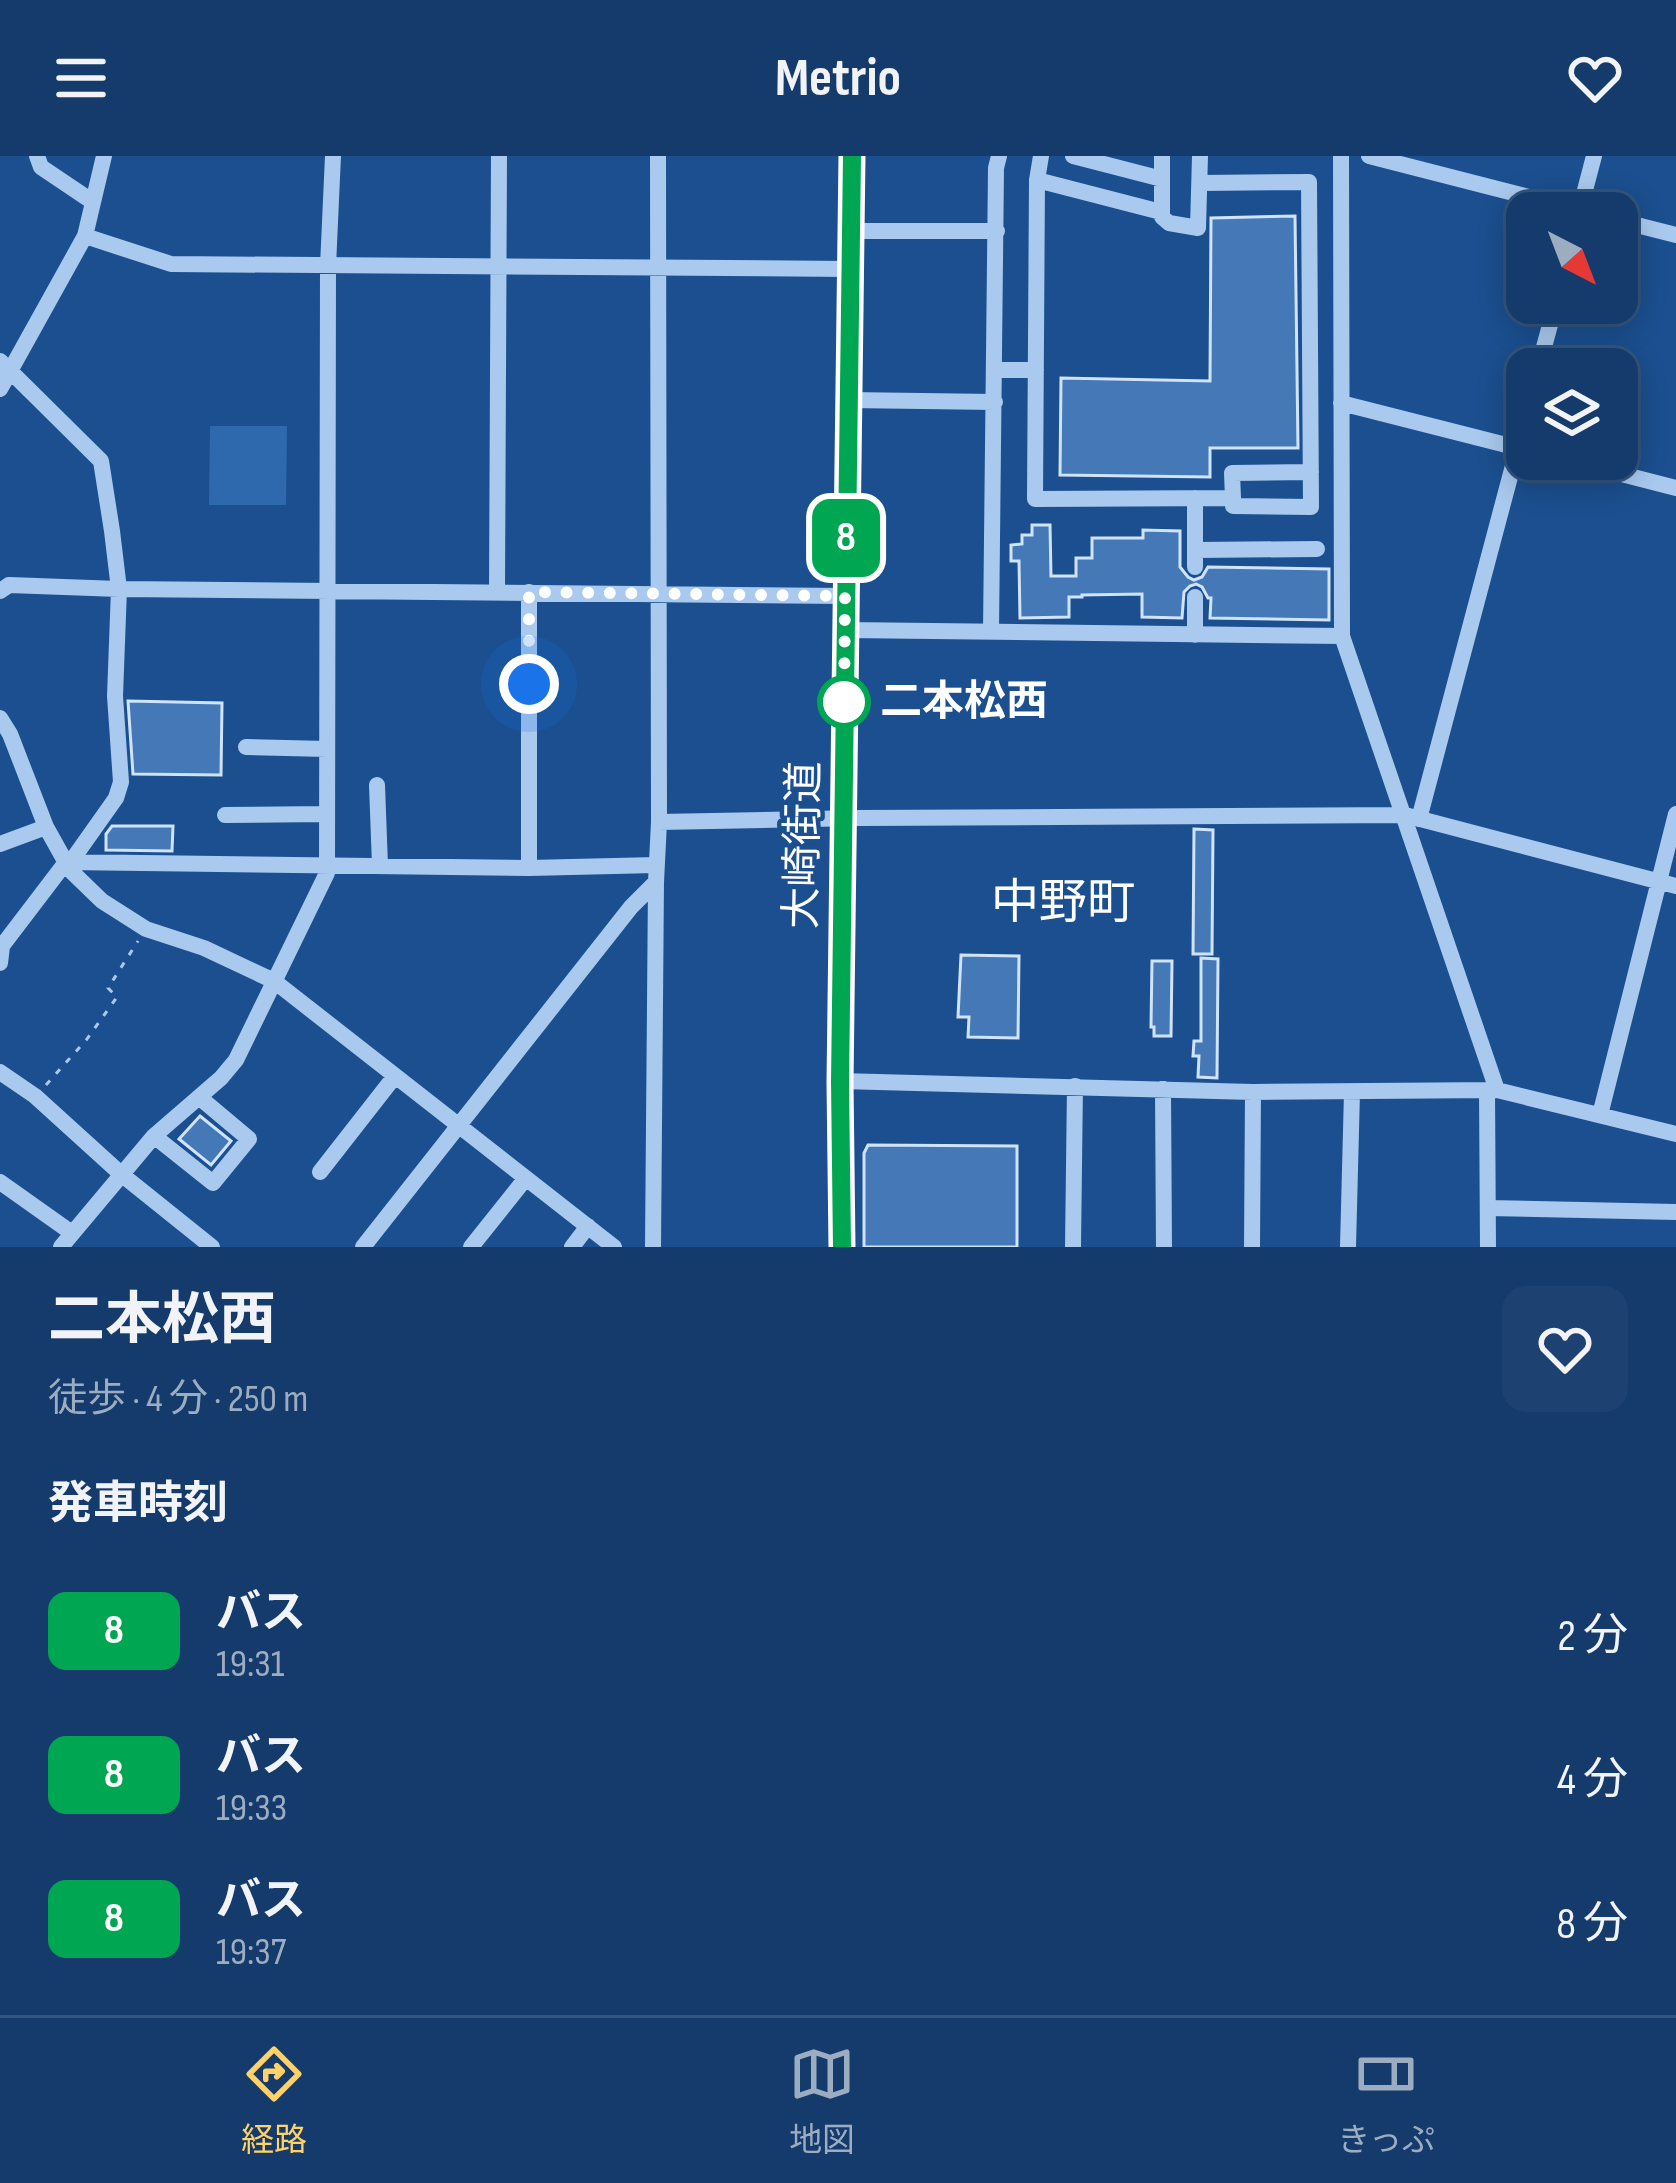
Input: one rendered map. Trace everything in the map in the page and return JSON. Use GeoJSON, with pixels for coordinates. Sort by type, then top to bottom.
{"type":"FeatureCollection","features":[{"type":"Feature","properties":{"kind":"main road","name":"大崎街道"},"geometry":{"type":"LineString","coordinates":[[842,1247],[852,156]]}},
{"type":"Feature","properties":{"kind":"street"},"geometry":{"type":"LineString","coordinates":[[37,156],[41,166],[93,202]]}},
{"type":"Feature","properties":{"kind":"street"},"geometry":{"type":"LineString","coordinates":[[0,389],[6,365],[85,236],[104,156]]}},
{"type":"Feature","properties":{"kind":"street"},"geometry":{"type":"LineString","coordinates":[[0,1182],[67,1240],[154,1136],[236,1060],[327,873],[328,266],[333,156]]}},
{"type":"Feature","properties":{"kind":"street"},"geometry":{"type":"LineString","coordinates":[[496,592],[499,156]]}},
{"type":"Feature","properties":{"kind":"street"},"geometry":{"type":"LineString","coordinates":[[653,1247],[659,822],[658,156]]}},
{"type":"Feature","properties":{"kind":"street"},"geometry":{"type":"LineString","coordinates":[[991,632],[999,156]]}},
{"type":"Feature","properties":{"kind":"street"},"geometry":{"type":"LineString","coordinates":[[1041,156],[1035,499],[1233,498]]}},
{"type":"Feature","properties":{"kind":"street"},"geometry":{"type":"LineString","coordinates":[[1073,156],[1140,165],[1162,179]]}},
{"type":"Feature","properties":{"kind":"street"},"geometry":{"type":"LineString","coordinates":[[1162,156],[1161,212],[1168,223],[1198,228],[1200,156]]}},
{"type":"Feature","properties":{"kind":"street"},"geometry":{"type":"LineString","coordinates":[[1341,156],[1342,636],[1412,817],[1492,1090],[1488,1247]]}},
{"type":"Feature","properties":{"kind":"street"},"geometry":{"type":"LineString","coordinates":[[1369,156],[1507,192]]}},
{"type":"Feature","properties":{"kind":"street"},"geometry":{"type":"LineString","coordinates":[[1587,192],[1594,156]]}},
{"type":"Feature","properties":{"kind":"street"},"geometry":{"type":"LineString","coordinates":[[1037,180],[1161,212]]}},
{"type":"Feature","properties":{"kind":"street"},"geometry":{"type":"LineString","coordinates":[[1200,183],[1310,182],[1311,472],[1311,507],[1233,506],[1232,473],[1311,472]]}},
{"type":"Feature","properties":{"kind":"street"},"geometry":{"type":"LineString","coordinates":[[1638,225],[1676,235]]}},
{"type":"Feature","properties":{"kind":"street"},"geometry":{"type":"LineString","coordinates":[[850,231],[998,231]]}},
{"type":"Feature","properties":{"kind":"street"},"geometry":{"type":"LineString","coordinates":[[85,236],[171,264],[850,269]]}},
{"type":"Feature","properties":{"kind":"street"},"geometry":{"type":"LineString","coordinates":[[0,963],[2,946],[116,798],[122,782],[115,696],[118,589],[101,461],[6,365]]}},
{"type":"Feature","properties":{"kind":"street"},"geometry":{"type":"LineString","coordinates":[[995,370],[1036,370]]}},
{"type":"Feature","properties":{"kind":"street"},"geometry":{"type":"LineString","coordinates":[[848,400],[994,402]]}},
{"type":"Feature","properties":{"kind":"street"},"geometry":{"type":"LineString","coordinates":[[1341,403],[1506,445]]}},
{"type":"Feature","properties":{"kind":"street"},"geometry":{"type":"LineString","coordinates":[[1638,478],[1676,488]]}},
{"type":"Feature","properties":{"kind":"street"},"geometry":{"type":"LineString","coordinates":[[1412,817],[1513,480]]}},
{"type":"Feature","properties":{"kind":"street"},"geometry":{"type":"LineString","coordinates":[[1195,498],[1195,559],[1317,549]]}},
{"type":"Feature","properties":{"kind":"street"},"geometry":{"type":"LineString","coordinates":[[0,591],[9,585],[845,596]]}},
{"type":"Feature","properties":{"kind":"street"},"geometry":{"type":"LineString","coordinates":[[529,592],[529,868]]}},
{"type":"Feature","properties":{"kind":"street"},"geometry":{"type":"LineString","coordinates":[[1195,597],[1195,634]]}},
{"type":"Feature","properties":{"kind":"street"},"geometry":{"type":"LineString","coordinates":[[845,630],[1342,636]]}},
{"type":"Feature","properties":{"kind":"street"},"geometry":{"type":"LineString","coordinates":[[0,718],[46,827],[102,901],[146,929],[204,948],[274,981],[614,1247]]}},
{"type":"Feature","properties":{"kind":"street"},"geometry":{"type":"LineString","coordinates":[[247,747],[327,749]]}},
{"type":"Feature","properties":{"kind":"street"},"geometry":{"type":"LineString","coordinates":[[377,784],[380,866]]}},
{"type":"Feature","properties":{"kind":"street"},"geometry":{"type":"LineString","coordinates":[[225,815],[327,814]]}},
{"type":"Feature","properties":{"kind":"street"},"geometry":{"type":"LineString","coordinates":[[1600,1115],[1667,883],[1676,814]]}},
{"type":"Feature","properties":{"kind":"street"},"geometry":{"type":"LineString","coordinates":[[659,822],[1412,817],[1667,883]]}},
{"type":"Feature","properties":{"kind":"street"},"geometry":{"type":"LineString","coordinates":[[0,844],[46,827]]}},
{"type":"Feature","properties":{"kind":"street"},"geometry":{"type":"LineString","coordinates":[[68,862],[656,874]]}},
{"type":"Feature","properties":{"kind":"street"},"geometry":{"type":"LineString","coordinates":[[363,1247],[656,874]]}},
{"type":"Feature","properties":{"kind":"street"},"geometry":{"type":"LineString","coordinates":[[0,1072],[35,1096],[212,1247]]}},
{"type":"Feature","properties":{"kind":"street"},"geometry":{"type":"LineString","coordinates":[[320,1172],[395,1076]]}},
{"type":"Feature","properties":{"kind":"street"},"geometry":{"type":"LineString","coordinates":[[840,1082],[1253,1092],[1492,1090],[1676,1134]]}},
{"type":"Feature","properties":{"kind":"street"},"geometry":{"type":"LineString","coordinates":[[1073,1247],[1075,1087]]}},
{"type":"Feature","properties":{"kind":"street"},"geometry":{"type":"LineString","coordinates":[[1163,1090],[1164,1247]]}},
{"type":"Feature","properties":{"kind":"street"},"geometry":{"type":"LineString","coordinates":[[1252,1247],[1253,1092]]}},
{"type":"Feature","properties":{"kind":"street"},"geometry":{"type":"LineString","coordinates":[[1348,1247],[1352,1092]]}},
{"type":"Feature","properties":{"kind":"street"},"geometry":{"type":"LineString","coordinates":[[154,1136],[213,1183],[249,1139],[199,1097]]}},
{"type":"Feature","properties":{"kind":"street"},"geometry":{"type":"LineString","coordinates":[[471,1247],[526,1178]]}},
{"type":"Feature","properties":{"kind":"street"},"geometry":{"type":"LineString","coordinates":[[1487,1208],[1676,1212]]}},
{"type":"Feature","properties":{"kind":"street"},"geometry":{"type":"LineString","coordinates":[[572,1247],[588,1226]]}},
{"type":"Feature","properties":{"kind":"path"},"geometry":{"type":"LineString","coordinates":[[35,1096],[117,997],[108,988],[146,929]]}},
{"type":"Feature","properties":{"kind":"shaded area"},"geometry":{"type":"Polygon","coordinates":[[[210,426],[287,426],[286,505],[209,505],[210,426]]]}},
{"type":"Feature","properties":{"kind":"building"},"geometry":{"type":"Polygon","coordinates":[[[1295,216],[1298,448],[1210,448],[1210,477],[1060,475],[1061,378],[1210,381],[1211,218],[1295,216]]]}},
{"type":"Feature","properties":{"kind":"building"},"geometry":{"type":"Polygon","coordinates":[[[1032,525],[1050,525],[1051,576],[1076,576],[1076,558],[1092,558],[1092,538],[1143,538],[1143,530],[1180,531],[1180,567],[1194,580],[1208,567],[1329,569],[1329,620],[1210,618],[1211,598],[1196,584],[1184,592],[1182,618],[1142,617],[1142,594],[1069,597],[1069,617],[1020,618],[1019,561],[1011,561],[1011,545],[1022,544],[1022,535],[1032,535],[1032,525]]]}},
{"type":"Feature","properties":{"kind":"building"},"geometry":{"type":"Polygon","coordinates":[[[128,701],[222,703],[221,775],[133,774],[128,701]]]}},
{"type":"Feature","properties":{"kind":"building"},"geometry":{"type":"Polygon","coordinates":[[[112,826],[173,826],[172,851],[106,850],[106,834],[112,826]]]}},
{"type":"Feature","properties":{"kind":"building"},"geometry":{"type":"Polygon","coordinates":[[[1194,829],[1213,830],[1212,954],[1193,954],[1194,829]]]}},
{"type":"Feature","properties":{"kind":"building"},"geometry":{"type":"Polygon","coordinates":[[[961,955],[1019,956],[1018,1038],[968,1037],[969,1017],[958,1017],[961,955]]]}},
{"type":"Feature","properties":{"kind":"building"},"geometry":{"type":"Polygon","coordinates":[[[1201,958],[1218,959],[1217,1078],[1198,1077],[1199,1056],[1193,1056],[1194,1041],[1201,1041],[1201,958]]]}},
{"type":"Feature","properties":{"kind":"building"},"geometry":{"type":"Polygon","coordinates":[[[1152,961],[1172,961],[1171,1036],[1154,1036],[1151,1027],[1152,961]]]}},
{"type":"Feature","properties":{"kind":"building"},"geometry":{"type":"Polygon","coordinates":[[[200,1116],[231,1141],[211,1165],[179,1139],[200,1116]]]}},
{"type":"Feature","properties":{"kind":"building"},"geometry":{"type":"Polygon","coordinates":[[[868,1145],[1017,1146],[1017,1247],[864,1247],[864,1153],[868,1145]]]}},
{"type":"Feature","properties":{"kind":"bus line","name":"8"},"geometry":{"type":"LineString","coordinates":[[842,1247],[852,156]]}},
{"type":"Feature","properties":{"kind":"place","name":"二本松西"},"geometry":{"type":"Point","coordinates":[844,702]}},
{"type":"Feature","properties":{"kind":"district","name":"中野町"},"geometry":{"type":"Point","coordinates":[1063,903]}},
{"type":"Feature","properties":{"kind":"route"},"geometry":{"type":"LineString","coordinates":[[529,684],[529,592],[845,596],[844,717],[844,702]]}}]}
